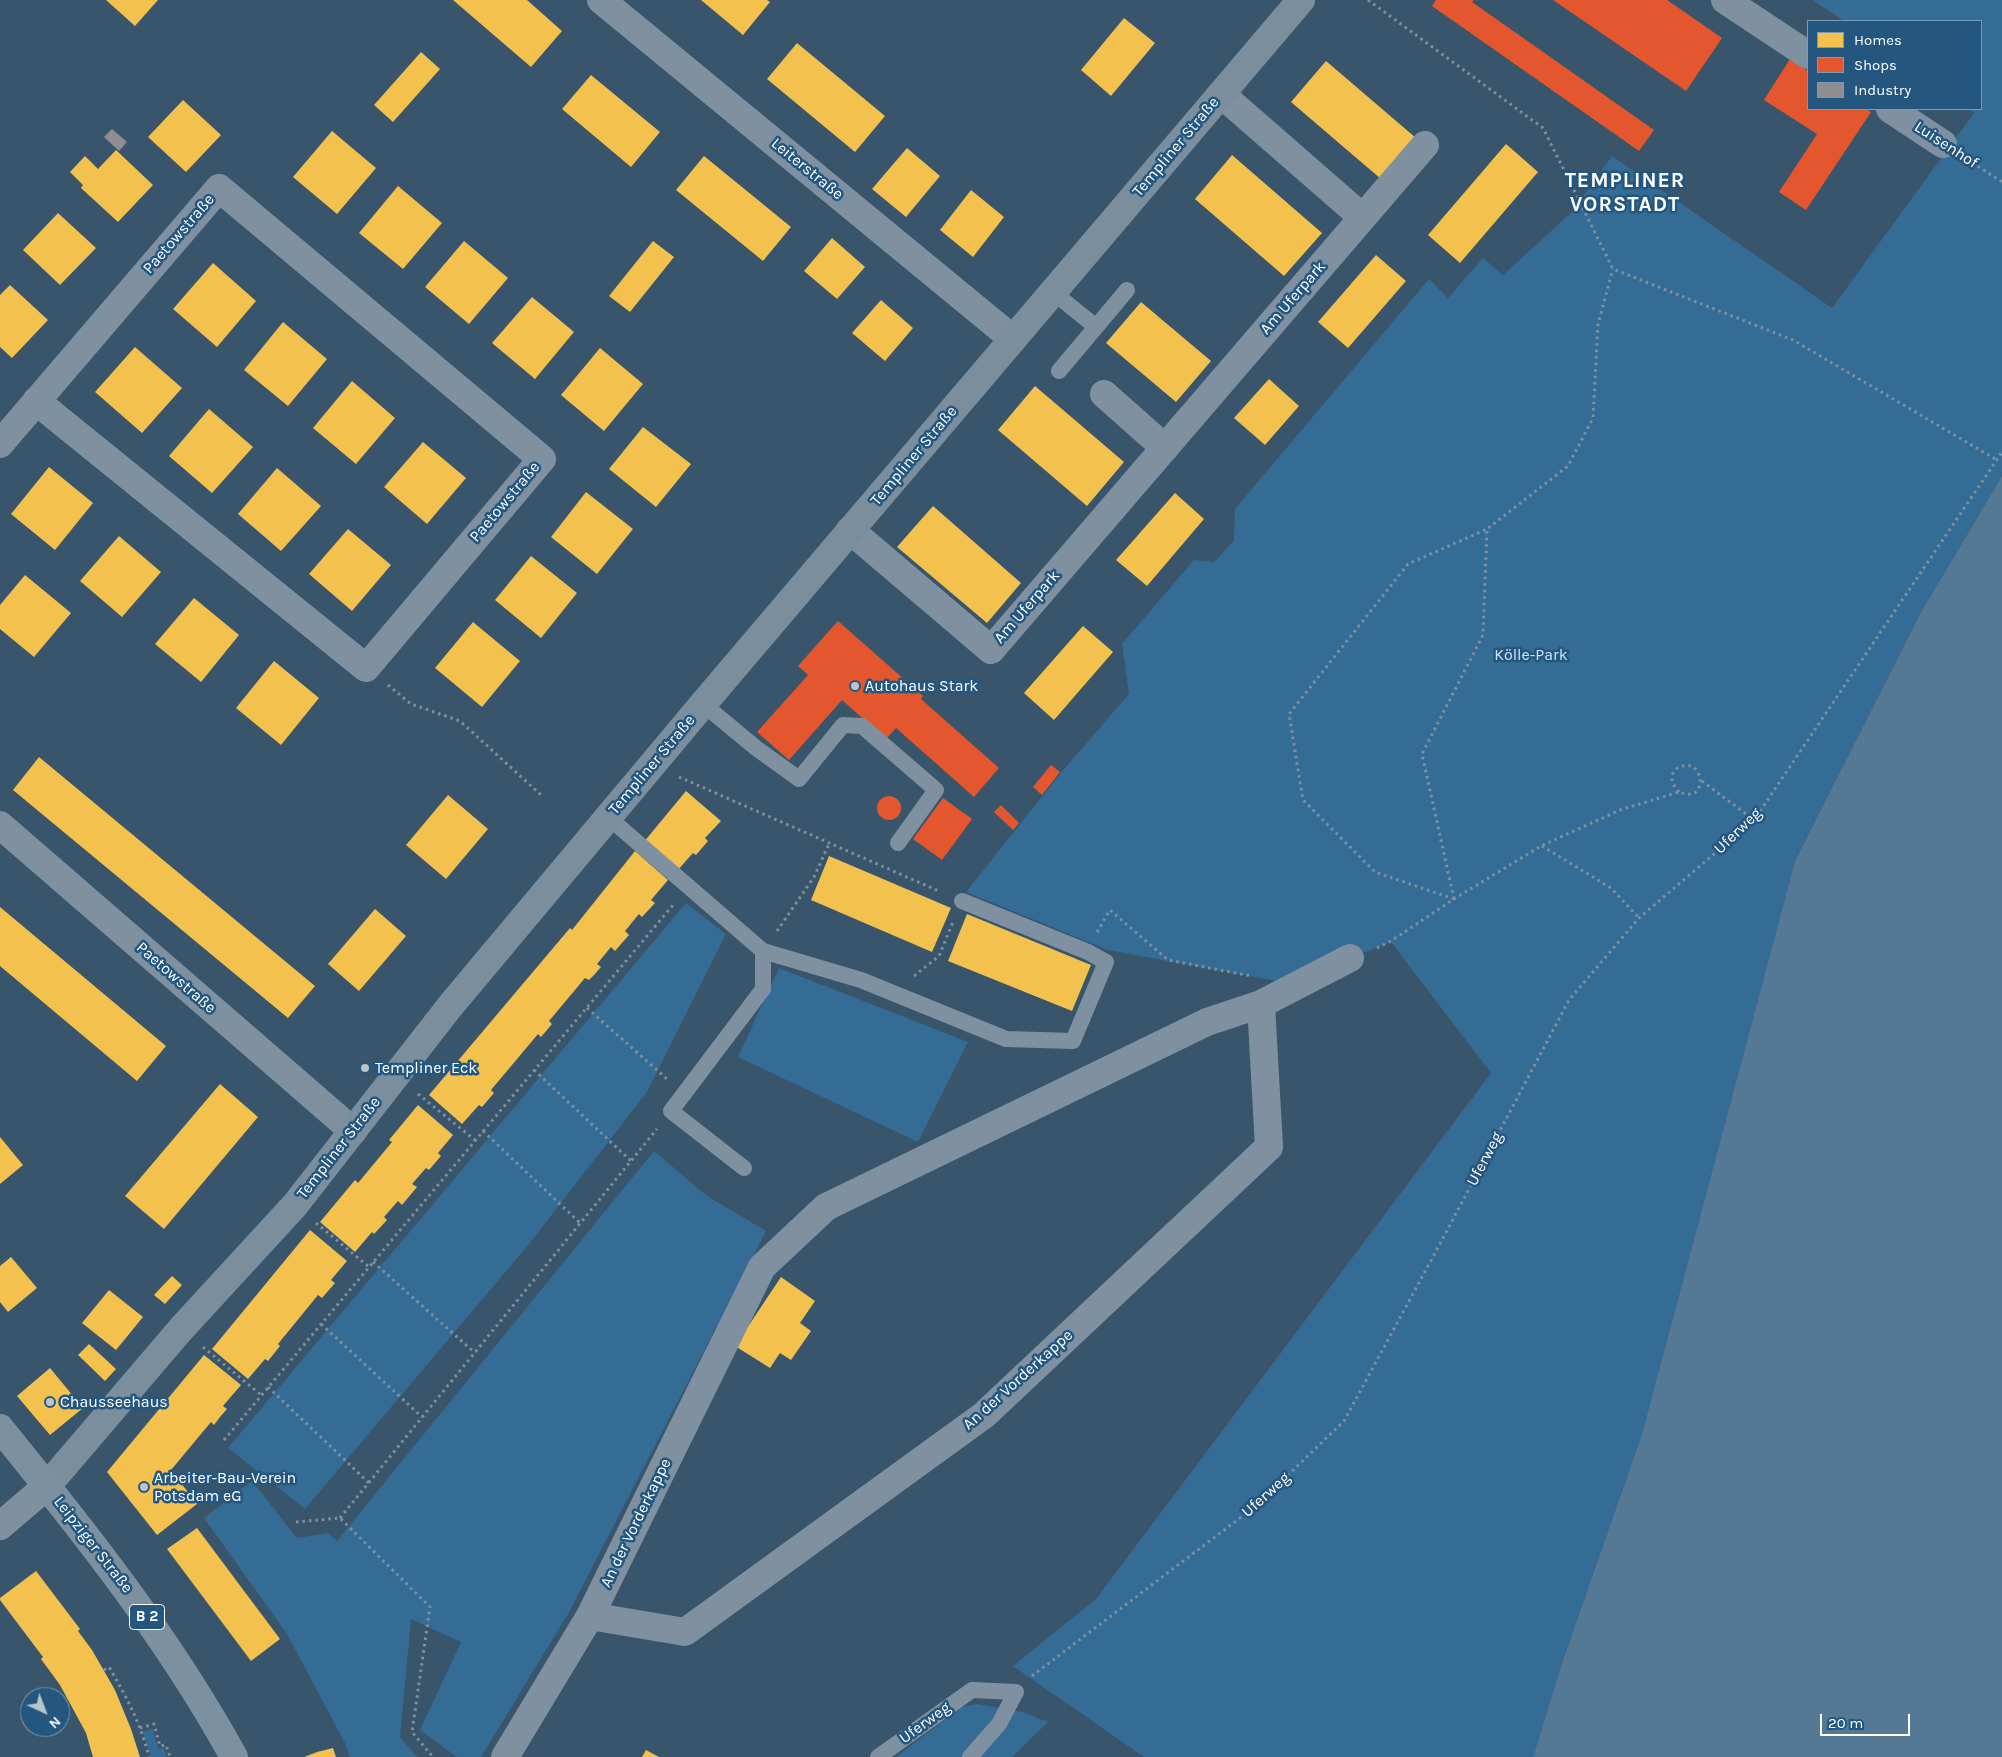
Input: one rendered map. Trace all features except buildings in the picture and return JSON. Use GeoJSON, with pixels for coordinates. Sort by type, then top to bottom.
{"type":"FeatureCollection","features":[{"type":"Feature","properties":{"kind":"main road","name":"B 2"},"geometry":{"type":"LineString","coordinates":[[0,1428],[47,1486]]}},
{"type":"Feature","properties":{"kind":"main road","name":"Leipziger Straße"},"geometry":{"type":"LineString","coordinates":[[47,1486],[146,1615],[206,1708],[234,1757]]}},
{"type":"Feature","properties":{"kind":"street","name":"Leiterstraße"},"geometry":{"type":"LineString","coordinates":[[601,0],[1013,339]]}},
{"type":"Feature","properties":{"kind":"street","name":"Templiner Straße"},"geometry":{"type":"LineString","coordinates":[[0,1526],[47,1486],[181,1329],[295,1205],[451,1005],[703,704],[1299,1]]}},
{"type":"Feature","properties":{"kind":"street"},"geometry":{"type":"LineString","coordinates":[[1735,3],[1807,54]]}},
{"type":"Feature","properties":{"kind":"street"},"geometry":{"type":"LineString","coordinates":[[1221,94],[1362,217]]}},
{"type":"Feature","properties":{"kind":"street","name":"Luisenhof"},"geometry":{"type":"LineString","coordinates":[[1892,110],[1943,144]]}},
{"type":"Feature","properties":{"kind":"street","name":"Am Uferpark"},"geometry":{"type":"LineString","coordinates":[[850,530],[991,650],[1425,145]]}},
{"type":"Feature","properties":{"kind":"street","name":"Paetowstraße"},"geometry":{"type":"LineString","coordinates":[[0,444],[219,188],[542,459],[366,668]]}},
{"type":"Feature","properties":{"kind":"street"},"geometry":{"type":"LineString","coordinates":[[1104,394],[1165,448]]}},
{"type":"Feature","properties":{"kind":"street"},"geometry":{"type":"LineString","coordinates":[[36,401],[366,668]]}},
{"type":"Feature","properties":{"kind":"street","name":"Paetowstraße"},"geometry":{"type":"LineString","coordinates":[[0,825],[353,1131]]}},
{"type":"Feature","properties":{"kind":"street","name":"An der Vorderkappe"},"geometry":{"type":"LineString","coordinates":[[505,1757],[590,1616],[762,1267],[826,1208],[1207,1022],[1261,1004],[1350,958]]}},
{"type":"Feature","properties":{"kind":"street","name":"An der Vorderkappe"},"geometry":{"type":"LineString","coordinates":[[590,1616],[685,1632],[984,1415],[1269,1147],[1261,1004]]}},
{"type":"Feature","properties":{"kind":"lane"},"geometry":{"type":"LineString","coordinates":[[1058,371],[1127,290]]}},
{"type":"Feature","properties":{"kind":"lane"},"geometry":{"type":"LineString","coordinates":[[1053,292],[1096,328]]}},
{"type":"Feature","properties":{"kind":"lane"},"geometry":{"type":"LineString","coordinates":[[703,704],[756,748],[799,779],[843,725],[862,726],[936,790],[898,844]]}},
{"type":"Feature","properties":{"kind":"lane"},"geometry":{"type":"LineString","coordinates":[[608,817],[763,951],[861,980],[1006,1039],[1074,1041],[1106,962],[1088,952],[962,901]]}},
{"type":"Feature","properties":{"kind":"lane"},"geometry":{"type":"LineString","coordinates":[[744,1168],[671,1111],[762,989],[763,951]]}},
{"type":"Feature","properties":{"kind":"lane","name":"Uferweg"},"geometry":{"type":"LineString","coordinates":[[878,1757],[972,1690],[1016,1692]]}},
{"type":"Feature","properties":{"kind":"lane"},"geometry":{"type":"LineString","coordinates":[[970,1757],[999,1724],[1016,1692]]}},
{"type":"Feature","properties":{"kind":"path"},"geometry":{"type":"LineString","coordinates":[[1368,0],[1543,128],[1614,269],[1793,340],[1997,460]]}},
{"type":"Feature","properties":{"kind":"path","name":"Luisenhof"},"geometry":{"type":"LineString","coordinates":[[1943,144],[2002,182]]}},
{"type":"Feature","properties":{"kind":"path"},"geometry":{"type":"LineString","coordinates":[[1454,899],[1375,872],[1303,800],[1289,714],[1408,564],[1486,529],[1568,466],[1593,418],[1598,324],[1614,269]]}},
{"type":"Feature","properties":{"kind":"path","name":"Uferweg"},"geometry":{"type":"LineString","coordinates":[[1016,1692],[1038,1670],[1257,1506],[1344,1421],[1446,1234],[1569,1000],[1639,918],[1754,820],[2002,452]]}},
{"type":"Feature","properties":{"kind":"path"},"geometry":{"type":"LineString","coordinates":[[1454,899],[1422,754],[1483,634],[1486,529]]}},
{"type":"Feature","properties":{"kind":"path"},"geometry":{"type":"LineString","coordinates":[[366,668],[411,704],[460,721],[541,795]]}},
{"type":"Feature","properties":{"kind":"path"},"geometry":{"type":"LineString","coordinates":[[659,757],[680,778],[962,901],[939,956],[893,993]]}},
{"type":"Feature","properties":{"kind":"path"},"geometry":{"type":"LineString","coordinates":[[1702,781],[1694,793],[1686,795],[1674,787],[1671,779],[1679,767],[1686,765],[1694,768],[1702,781],[1754,820]]}},
{"type":"Feature","properties":{"kind":"path"},"geometry":{"type":"LineString","coordinates":[[1350,958],[1391,941],[1454,899],[1541,846],[1620,810],[1679,792]]}},
{"type":"Feature","properties":{"kind":"path"},"geometry":{"type":"LineString","coordinates":[[763,951],[814,877],[830,844]]}},
{"type":"Feature","properties":{"kind":"path"},"geometry":{"type":"LineString","coordinates":[[1541,846],[1611,888],[1639,918]]}},
{"type":"Feature","properties":{"kind":"path"},"geometry":{"type":"LineString","coordinates":[[224,1440],[688,887]]}},
{"type":"Feature","properties":{"kind":"path"},"geometry":{"type":"LineString","coordinates":[[1098,930],[1110,910],[1168,960],[1251,976]]}},
{"type":"Feature","properties":{"kind":"path"},"geometry":{"type":"LineString","coordinates":[[587,1008],[684,1094]]}},
{"type":"Feature","properties":{"kind":"path"},"geometry":{"type":"LineString","coordinates":[[534,1070],[631,1161]]}},
{"type":"Feature","properties":{"kind":"path"},"geometry":{"type":"LineString","coordinates":[[396,1076],[475,1140]]}},
{"type":"Feature","properties":{"kind":"path"},"geometry":{"type":"LineString","coordinates":[[296,1522],[340,1518],[671,1111]]}},
{"type":"Feature","properties":{"kind":"path"},"geometry":{"type":"LineString","coordinates":[[483,1131],[580,1223]]}},
{"type":"Feature","properties":{"kind":"path"},"geometry":{"type":"LineString","coordinates":[[295,1205],[368,1267]]}},
{"type":"Feature","properties":{"kind":"path"},"geometry":{"type":"LineString","coordinates":[[373,1262],[475,1353]]}},
{"type":"Feature","properties":{"kind":"path"},"geometry":{"type":"LineString","coordinates":[[321,1324],[422,1417]]}},
{"type":"Feature","properties":{"kind":"path"},"geometry":{"type":"LineString","coordinates":[[181,1329],[261,1395]]}},
{"type":"Feature","properties":{"kind":"path"},"geometry":{"type":"LineString","coordinates":[[268,1387],[368,1483]]}},
{"type":"Feature","properties":{"kind":"path"},"geometry":{"type":"LineString","coordinates":[[340,1518],[430,1607],[412,1732],[434,1757]]}},
{"type":"Feature","properties":{"kind":"path"},"geometry":{"type":"LineString","coordinates":[[104,1670],[109,1667],[124,1690],[140,1728],[149,1757]]}},
{"type":"Feature","properties":{"kind":"path"},"geometry":{"type":"LineString","coordinates":[[140,1728],[154,1724],[160,1746],[166,1745],[170,1757]]}},
{"type":"Feature","properties":{"kind":"green space","name":"Kölle-Park"},"geometry":{"type":"Polygon","coordinates":[[[1813,0],[2002,0],[2002,476],[1920,614],[1795,861],[1642,1434],[1562,1663],[1533,1757],[1144,1757],[1013,1666],[1096,1599],[1491,1073],[1391,942],[1350,958],[1298,985],[1108,950],[966,892],[1065,768],[1129,694],[1122,644],[1194,560],[1214,562],[1234,541],[1235,509],[1429,279],[1448,298],[1483,258],[1503,275],[1572,212],[1612,156],[1832,308],[1974,113],[1970,110],[1982,110],[1982,20],[1843,20],[1813,0]]]}},
{"type":"Feature","properties":{"kind":"green space"},"geometry":{"type":"Polygon","coordinates":[[[686,903],[726,934],[647,1092],[529,1244],[305,1509],[228,1448],[686,903]]]}},
{"type":"Feature","properties":{"kind":"green space"},"geometry":{"type":"Polygon","coordinates":[[[779,968],[968,1042],[918,1142],[738,1057],[779,968]]]}},
{"type":"Feature","properties":{"kind":"green space"},"geometry":{"type":"Polygon","coordinates":[[[654,1151],[707,1196],[766,1231],[568,1614],[481,1757],[457,1757],[420,1730],[461,1642],[411,1619],[400,1737],[417,1757],[350,1757],[345,1743],[287,1634],[204,1518],[252,1481],[297,1538],[328,1533],[337,1541],[654,1151]]]}},
{"type":"Feature","properties":{"kind":"green space"},"geometry":{"type":"Polygon","coordinates":[[[977,1704],[1022,1712],[1048,1722],[1012,1757],[896,1757],[962,1707],[977,1704]]]}},
{"type":"Feature","properties":{"kind":"green space"},"geometry":{"type":"Polygon","coordinates":[[[153,1729],[158,1749],[164,1748],[167,1757],[151,1757],[143,1732],[153,1729]]]}},
{"type":"Feature","properties":{"kind":"shaded area"},"geometry":{"type":"Polygon","coordinates":[[[2002,476],[2002,1757],[1533,1757],[1562,1663],[1642,1434],[1795,861],[1920,614],[2002,476]]]}},
{"type":"Feature","properties":{"kind":"place","name":"Autohaus Stark"},"geometry":{"type":"Point","coordinates":[855,686]}},
{"type":"Feature","properties":{"kind":"place","name":"Templiner Eck"},"geometry":{"type":"Point","coordinates":[365,1068]}},
{"type":"Feature","properties":{"kind":"place","name":"Chausseehaus"},"geometry":{"type":"Point","coordinates":[50,1402]}},
{"type":"Feature","properties":{"kind":"place","name":"Arbeiter-Bau-Verein Potsdam eG"},"geometry":{"type":"Point","coordinates":[144,1487]}},
{"type":"Feature","properties":{"kind":"district","name":"TEMPLINER VORSTADT"},"geometry":{"type":"Point","coordinates":[1625,193]}}]}
